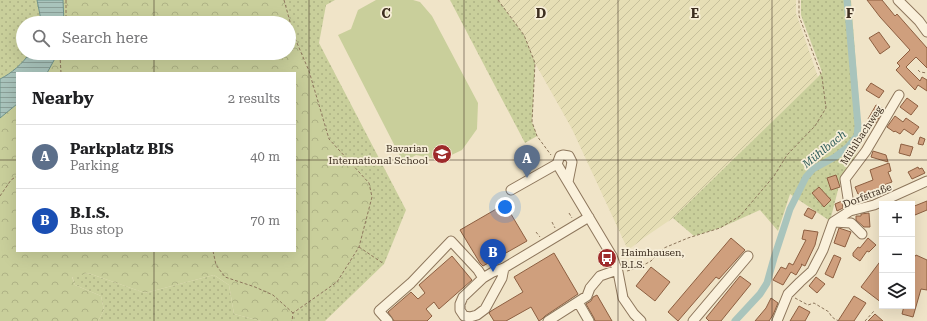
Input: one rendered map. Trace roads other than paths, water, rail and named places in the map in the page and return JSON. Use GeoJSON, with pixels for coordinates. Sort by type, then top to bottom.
{"type":"FeatureCollection","features":[{"type":"Feature","properties":{"kind":"street"},"geometry":{"type":"LineString","coordinates":[[898,0],[919,21],[927,32]]}},
{"type":"Feature","properties":{"kind":"street","name":"Mühlbachweg"},"geometry":{"type":"LineString","coordinates":[[850,211],[846,179],[866,151],[899,95]]}},
{"type":"Feature","properties":{"kind":"street"},"geometry":{"type":"LineString","coordinates":[[511,190],[557,164],[560,156],[563,155],[569,156],[572,162],[568,182]]}},
{"type":"Feature","properties":{"kind":"street"},"geometry":{"type":"LineString","coordinates":[[557,164],[612,256],[618,271],[624,298],[634,314],[641,321]]}},
{"type":"Feature","properties":{"kind":"street","name":"Dorfstraße"},"geometry":{"type":"LineString","coordinates":[[833,222],[850,211],[874,205],[927,181]]}},
{"type":"Feature","properties":{"kind":"street"},"geometry":{"type":"LineString","coordinates":[[504,268],[502,278],[485,309],[477,315],[470,317],[464,316],[460,310],[460,304],[463,298],[483,278],[504,268],[589,217]]}},
{"type":"Feature","properties":{"kind":"street"},"geometry":{"type":"LineString","coordinates":[[777,321],[788,294],[812,270],[823,250],[833,222],[851,224],[862,234]]}},
{"type":"Feature","properties":{"kind":"street"},"geometry":{"type":"LineString","coordinates":[[388,321],[379,312],[411,283],[451,241],[478,270],[483,278]]}},
{"type":"Feature","properties":{"kind":"street"},"geometry":{"type":"LineString","coordinates":[[693,321],[748,256]]}},
{"type":"Feature","properties":{"kind":"street"},"geometry":{"type":"LineString","coordinates":[[548,321],[587,296],[590,288],[600,276],[618,271]]}},
{"type":"Feature","properties":{"kind":"street"},"geometry":{"type":"LineString","coordinates":[[578,302],[589,321]]}},
{"type":"Feature","properties":{"kind":"water"},"geometry":{"type":"Polygon","coordinates":[[[37,0],[63,0],[64,16],[40,16],[37,0]]]}},
{"type":"Feature","properties":{"kind":"water"},"geometry":{"type":"Polygon","coordinates":[[[54,60],[48,72],[16,72],[16,105],[0,118],[0,79],[9,74],[24,61],[54,60]]]}},
{"type":"Feature","properties":{"kind":"waterway","name":"Mühlbach"},"geometry":{"type":"LineString","coordinates":[[735,321],[760,294],[767,283],[790,209],[806,177],[813,169],[835,157],[848,147],[857,136],[858,126],[847,0]]}},
{"type":"Feature","properties":{"kind":"place","name":"Bavarian International School"},"geometry":{"type":"Point","coordinates":[442,154]}},
{"type":"Feature","properties":{"kind":"place","name":"Parkplatz BIS"},"geometry":{"type":"Point","coordinates":[527,178]}},
{"type":"Feature","properties":{"kind":"place","name":"Haimhausen, B.I.S."},"geometry":{"type":"Point","coordinates":[607,258]}},
{"type":"Feature","properties":{"kind":"place","name":"B.I.S."},"geometry":{"type":"Point","coordinates":[493,272]}}]}
